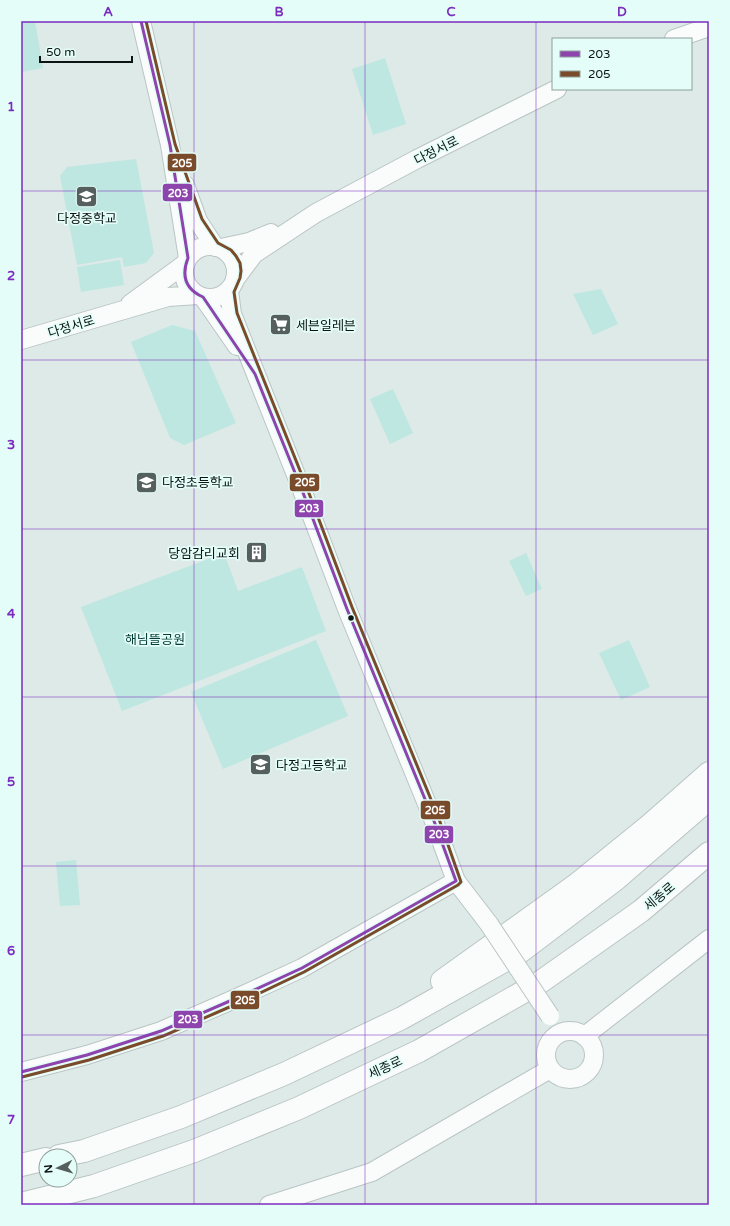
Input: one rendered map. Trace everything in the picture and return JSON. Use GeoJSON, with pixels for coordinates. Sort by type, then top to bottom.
{"type":"FeatureCollection","features":[{"type":"Feature","properties":{"kind":"highway"},"geometry":{"type":"LineString","coordinates":[[342,1047],[417,999],[576,885],[650,825],[709,773]]}},
{"type":"Feature","properties":{"kind":"highway"},"geometry":{"type":"LineString","coordinates":[[78,1152],[181,1117],[284,1074],[402,1018],[520,952],[615,880],[709,799]]}},
{"type":"Feature","properties":{"kind":"highway","name":"세종로"},"geometry":{"type":"LineString","coordinates":[[21,1204],[94,1186],[194,1151],[299,1108],[419,1051],[539,983],[640,911],[709,853]]}},
{"type":"Feature","properties":{"kind":"highway"},"geometry":{"type":"LineString","coordinates":[[299,1108],[433,1058],[510,1014],[627,936],[709,869]]}},
{"type":"Feature","properties":{"kind":"highway"},"geometry":{"type":"LineString","coordinates":[[21,1164],[38,1161]]}},
{"type":"Feature","properties":{"kind":"street"},"geometry":{"type":"LineString","coordinates":[[141,21],[170,144],[187,260],[184,272],[190,290],[200,296],[212,298],[221,296],[232,284],[254,254],[316,214]]}},
{"type":"Feature","properties":{"kind":"street"},"geometry":{"type":"LineString","coordinates":[[677,38],[709,27]]}},
{"type":"Feature","properties":{"kind":"street","name":"다정서로"},"geometry":{"type":"LineString","coordinates":[[316,214],[417,159],[555,90]]}},
{"type":"Feature","properties":{"kind":"street"},"geometry":{"type":"LineString","coordinates":[[170,144],[198,221],[218,248],[230,256],[235,266],[232,284],[232,314],[347,608],[434,821],[456,881],[489,924],[550,1016],[558,1034]]}},
{"type":"Feature","properties":{"kind":"street"},"geometry":{"type":"LineString","coordinates":[[121,310],[187,260],[195,251],[205,247],[218,248],[249,242],[316,214]]}},
{"type":"Feature","properties":{"kind":"street"},"geometry":{"type":"LineString","coordinates":[[200,296],[255,374]]}},
{"type":"Feature","properties":{"kind":"street","name":"다정서로"},"geometry":{"type":"LineString","coordinates":[[21,340],[168,297],[200,296]]}},
{"type":"Feature","properties":{"kind":"street"},"geometry":{"type":"LineString","coordinates":[[21,1072],[87,1055],[161,1031],[239,997],[302,968],[456,881]]}},
{"type":"Feature","properties":{"kind":"street"},"geometry":{"type":"LineString","coordinates":[[586,1037],[591,1031],[709,939]]}},
{"type":"Feature","properties":{"kind":"street"},"geometry":{"type":"LineString","coordinates":[[571,1031],[586,1037],[594,1050],[594,1058],[588,1072],[575,1079],[567,1080],[559,1077],[550,1070],[546,1057],[547,1048],[550,1041],[558,1034],[571,1031]]}},
{"type":"Feature","properties":{"kind":"street"},"geometry":{"type":"LineString","coordinates":[[270,1205],[372,1172],[550,1070]]}},
{"type":"Feature","properties":{"kind":"green space"},"geometry":{"type":"Polygon","coordinates":[[[21,21],[35,21],[43,68],[21,72],[21,21]]]}},
{"type":"Feature","properties":{"kind":"green space"},"geometry":{"type":"Polygon","coordinates":[[[385,58],[406,124],[373,135],[352,69],[385,58]]]}},
{"type":"Feature","properties":{"kind":"green space"},"geometry":{"type":"Polygon","coordinates":[[[136,159],[154,253],[146,263],[124,267],[122,257],[77,265],[60,176],[67,167],[136,159]]]}},
{"type":"Feature","properties":{"kind":"green space"},"geometry":{"type":"Polygon","coordinates":[[[120,260],[124,285],[81,292],[77,267],[120,260]]]}},
{"type":"Feature","properties":{"kind":"green space"},"geometry":{"type":"Polygon","coordinates":[[[601,289],[618,324],[593,335],[573,294],[601,289]]]}},
{"type":"Feature","properties":{"kind":"green space"},"geometry":{"type":"Polygon","coordinates":[[[172,325],[195,331],[236,423],[184,445],[170,438],[131,342],[172,325]]]}},
{"type":"Feature","properties":{"kind":"green space"},"geometry":{"type":"Polygon","coordinates":[[[393,389],[413,433],[390,444],[370,399],[393,389]]]}},
{"type":"Feature","properties":{"kind":"green space","name":"해님뜰공원"},"geometry":{"type":"Polygon","coordinates":[[[224,553],[238,591],[302,567],[326,631],[122,711],[81,607],[224,553]]]}},
{"type":"Feature","properties":{"kind":"green space"},"geometry":{"type":"Polygon","coordinates":[[[526,553],[542,589],[526,596],[509,561],[526,553]]]}},
{"type":"Feature","properties":{"kind":"green space"},"geometry":{"type":"Polygon","coordinates":[[[316,640],[348,716],[223,769],[191,692],[316,640]]]}},
{"type":"Feature","properties":{"kind":"green space"},"geometry":{"type":"Polygon","coordinates":[[[629,640],[650,687],[621,700],[599,653],[629,640]]]}},
{"type":"Feature","properties":{"kind":"green space"},"geometry":{"type":"Polygon","coordinates":[[[76,860],[80,905],[60,906],[56,862],[76,860]]]}},
{"type":"Feature","properties":{"kind":"transit line","name":"203"},"geometry":{"type":"LineString","coordinates":[[21,1072],[87,1055],[161,1031],[239,997],[302,968],[456,881],[434,821],[347,609],[302,490],[255,374],[203,297],[192,290],[186,281],[185,271],[188,258],[170,145],[141,21]]}},
{"type":"Feature","properties":{"kind":"transit line","name":"205"},"geometry":{"type":"LineString","coordinates":[[22,1077],[89,1060],[163,1036],[241,1002],[304,972],[461,882],[439,819],[352,607],[307,488],[237,313],[234,292],[240,278],[240,263],[231,250],[218,243],[202,219],[175,144],[146,21]]}},
{"type":"Feature","properties":{"kind":"place","name":"다정중학교"},"geometry":{"type":"Point","coordinates":[87,196]}},
{"type":"Feature","properties":{"kind":"place","name":"세븐일레븐"},"geometry":{"type":"Point","coordinates":[280,325]}},
{"type":"Feature","properties":{"kind":"place","name":"다정초등학교"},"geometry":{"type":"Point","coordinates":[147,482]}},
{"type":"Feature","properties":{"kind":"place","name":"당암감리교회"},"geometry":{"type":"Point","coordinates":[256,553]}},
{"type":"Feature","properties":{"kind":"place","name":"다정고등학교"},"geometry":{"type":"Point","coordinates":[261,765]}}]}
